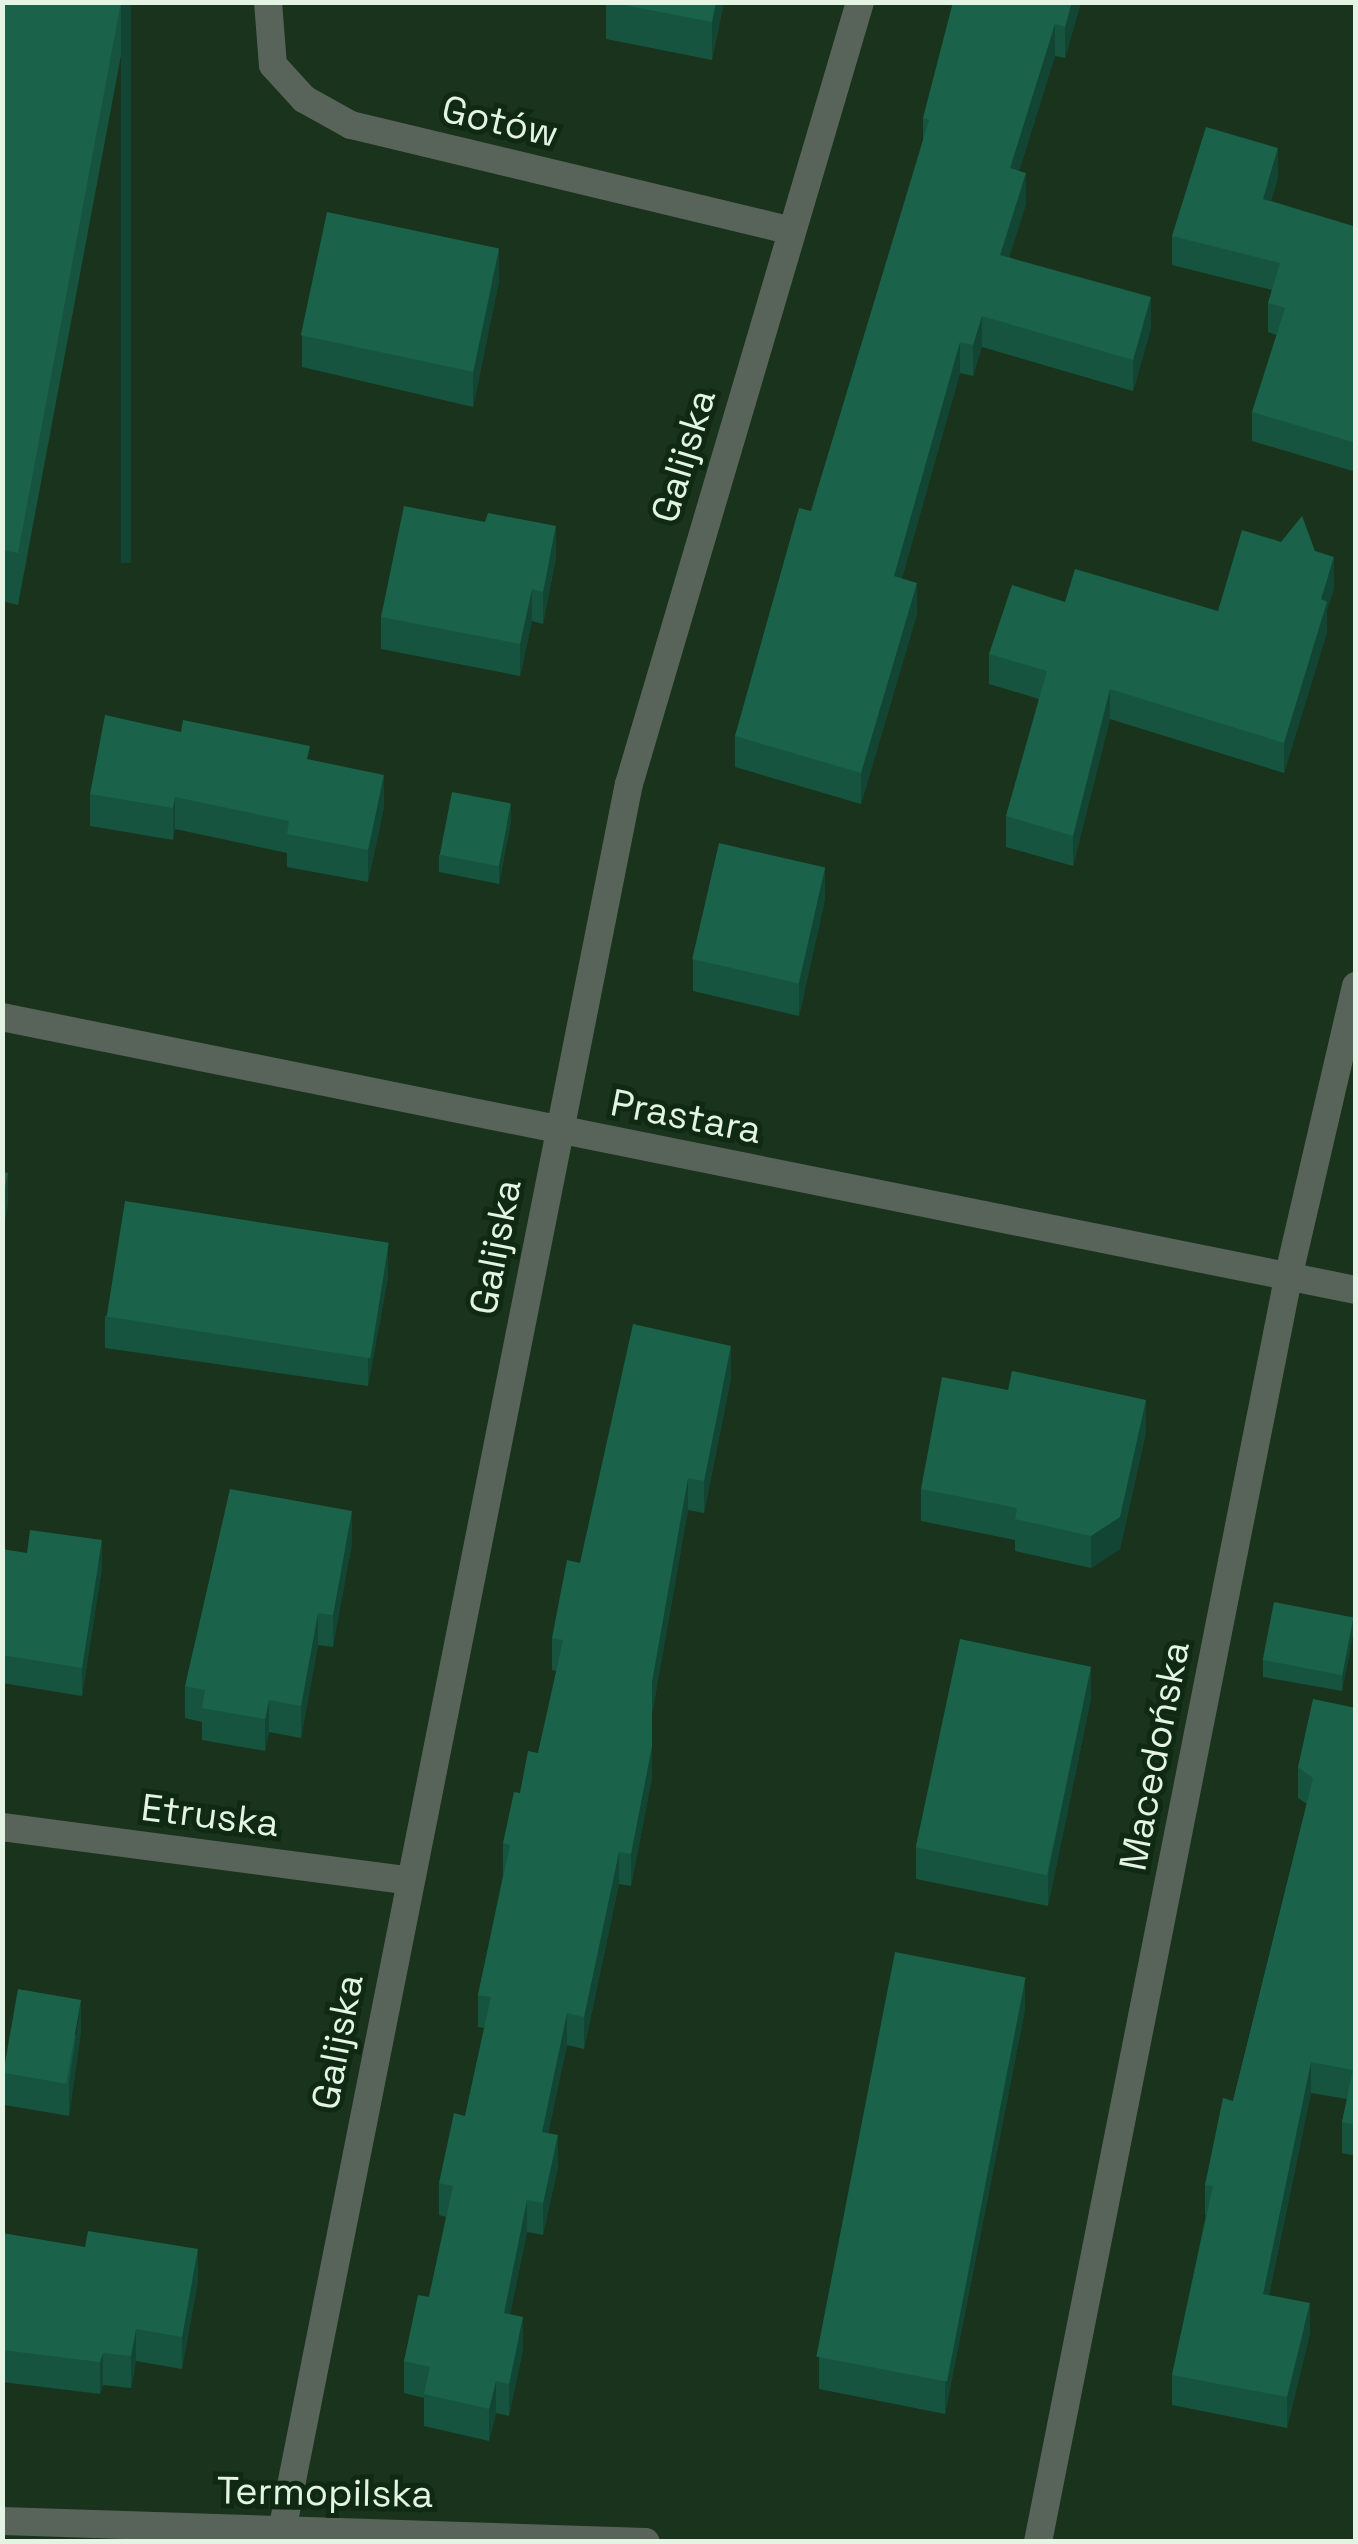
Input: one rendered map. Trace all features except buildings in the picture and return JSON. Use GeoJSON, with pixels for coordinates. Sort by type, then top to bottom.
{"type":"FeatureCollection","features":[{"type":"Feature","properties":{"kind":"street","name":"Gotów"},"geometry":{"type":"LineString","coordinates":[[268,2],[273,66],[304,99],[351,125],[790,230]]}},
{"type":"Feature","properties":{"kind":"street","name":"Galijska"},"geometry":{"type":"LineString","coordinates":[[284,2526],[408,1880],[629,784],[860,2]]}},
{"type":"Feature","properties":{"kind":"street","name":"Macedońska"},"geometry":{"type":"LineString","coordinates":[[1038,2542],[1288,1278],[1356,986]]}},
{"type":"Feature","properties":{"kind":"street","name":"Prastara"},"geometry":{"type":"LineString","coordinates":[[2,1017],[1356,1290]]}},
{"type":"Feature","properties":{"kind":"street","name":"Etruska"},"geometry":{"type":"LineString","coordinates":[[2,1827],[408,1880]]}},
{"type":"Feature","properties":{"kind":"street","name":"Termopilska"},"geometry":{"type":"LineString","coordinates":[[2,2521],[183,2529],[284,2526],[646,2542]]}}]}
